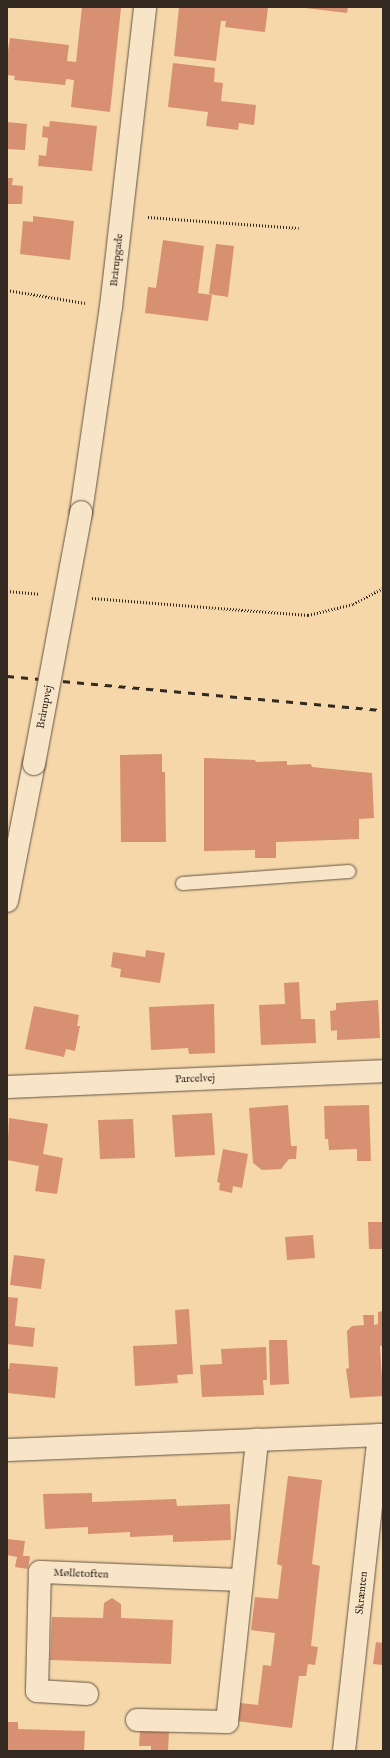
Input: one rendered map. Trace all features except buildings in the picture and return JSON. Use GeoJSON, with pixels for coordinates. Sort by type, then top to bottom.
{"type":"FeatureCollection","features":[{"type":"Feature","properties":{"kind":"street","name":"Brårupgade"},"geometry":{"type":"LineString","coordinates":[[81,512],[111,307],[145,7]]}},
{"type":"Feature","properties":{"kind":"street","name":"Brårupvej"},"geometry":{"type":"LineString","coordinates":[[7,901],[81,512]]}},
{"type":"Feature","properties":{"kind":"street","name":"Parcelvej"},"geometry":{"type":"LineString","coordinates":[[7,1087],[383,1071]]}},
{"type":"Feature","properties":{"kind":"street"},"geometry":{"type":"LineString","coordinates":[[7,1450],[381,1435]]}},
{"type":"Feature","properties":{"kind":"street","name":"Skrænten"},"geometry":{"type":"LineString","coordinates":[[344,1751],[381,1435]]}},
{"type":"Feature","properties":{"kind":"street"},"geometry":{"type":"LineString","coordinates":[[137,1720],[227,1722],[257,1440]]}},
{"type":"Feature","properties":{"kind":"street","name":"Mølletoften"},"geometry":{"type":"LineString","coordinates":[[87,1694],[37,1691],[40,1572],[242,1580]]}},
{"type":"Feature","properties":{"kind":"lane"},"geometry":{"type":"LineString","coordinates":[[182,883],[349,871]]}},
{"type":"Feature","properties":{"kind":"path"},"geometry":{"type":"LineString","coordinates":[[122,215],[299,228]]}},
{"type":"Feature","properties":{"kind":"path"},"geometry":{"type":"LineString","coordinates":[[7,290],[111,307]]}},
{"type":"Feature","properties":{"kind":"path"},"geometry":{"type":"LineString","coordinates":[[86,598],[308,615],[353,604],[383,588]]}},
{"type":"Feature","properties":{"kind":"path"},"geometry":{"type":"LineString","coordinates":[[7,591],[47,594]]}},
{"type":"Feature","properties":{"kind":"railway"},"geometry":{"type":"LineString","coordinates":[[7,676],[383,710]]}}]}
